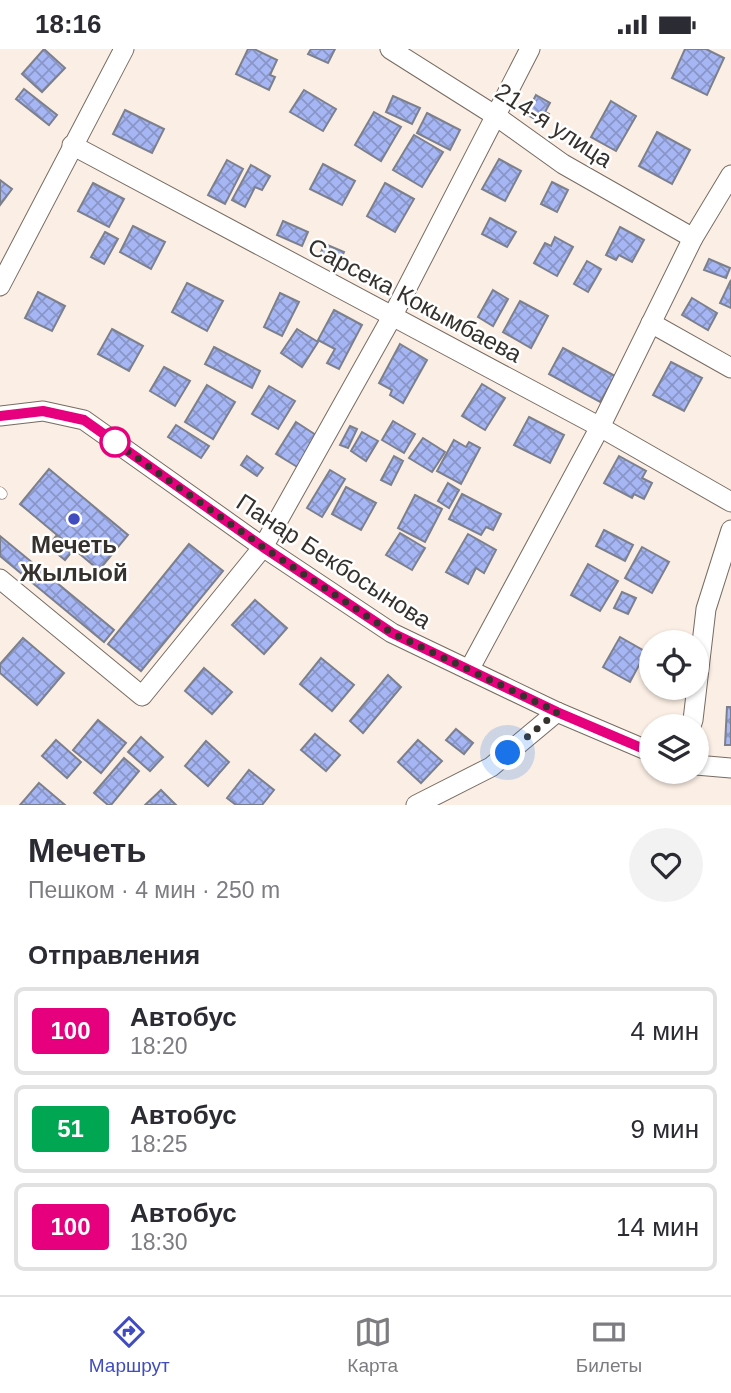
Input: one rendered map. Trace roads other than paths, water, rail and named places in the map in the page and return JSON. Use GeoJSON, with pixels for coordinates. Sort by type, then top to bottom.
{"type":"FeatureCollection","features":[{"type":"Feature","properties":{"kind":"street"},"geometry":{"type":"LineString","coordinates":[[0,286],[124,49]]}},
{"type":"Feature","properties":{"kind":"street","name":"214-я улица"},"geometry":{"type":"LineString","coordinates":[[390,49],[496,116],[563,164],[693,239]]}},
{"type":"Feature","properties":{"kind":"street"},"geometry":{"type":"LineString","coordinates":[[0,579],[142,696],[263,547],[393,315],[530,49]]}},
{"type":"Feature","properties":{"kind":"street","name":"Сарсека Кокымбаева"},"geometry":{"type":"LineString","coordinates":[[72,145],[600,427],[731,502]]}},
{"type":"Feature","properties":{"kind":"street"},"geometry":{"type":"LineString","coordinates":[[469,670],[600,427],[693,239],[731,176]]}},
{"type":"Feature","properties":{"kind":"street"},"geometry":{"type":"LineString","coordinates":[[651,323],[731,368]]}},
{"type":"Feature","properties":{"kind":"street","name":"Панар Бекбосынова"},"geometry":{"type":"LineString","coordinates":[[0,416],[43,411],[84,420],[263,547],[392,633],[557,712],[639,747]]}},
{"type":"Feature","properties":{"kind":"street"},"geometry":{"type":"LineString","coordinates":[[695,714],[706,609],[731,530]]}},
{"type":"Feature","properties":{"kind":"street"},"geometry":{"type":"LineString","coordinates":[[415,805],[491,767],[557,712]]}},
{"type":"Feature","properties":{"kind":"street"},"geometry":{"type":"LineString","coordinates":[[709,766],[731,768]]}},
{"type":"Feature","properties":{"kind":"place","name":"Мечеть Жылыой"},"geometry":{"type":"Point","coordinates":[74,519]}}]}
